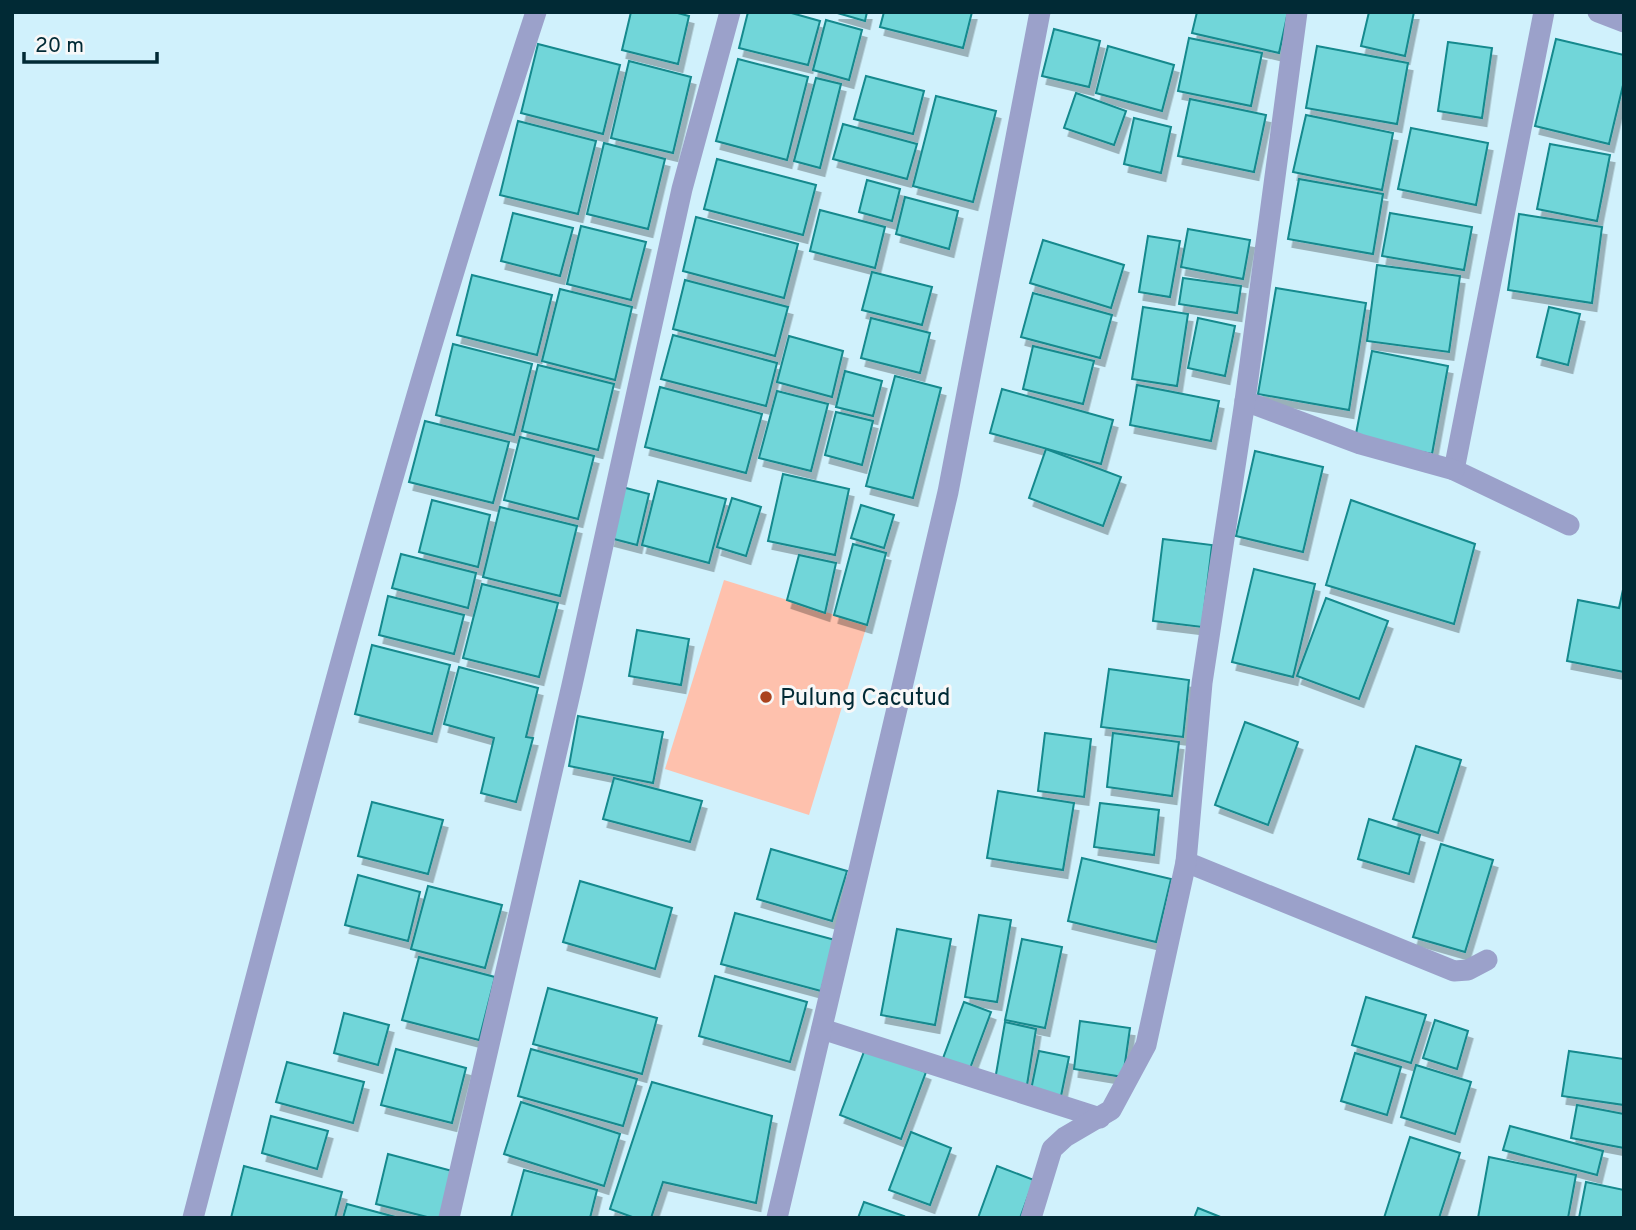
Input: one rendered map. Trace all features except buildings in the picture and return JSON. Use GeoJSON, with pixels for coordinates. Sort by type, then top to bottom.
{"type":"FeatureCollection","features":[{"type":"Feature","properties":{"kind":"street"},"geometry":{"type":"LineString","coordinates":[[193,1218],[288,854],[483,174],[536,12]]}},
{"type":"Feature","properties":{"kind":"street"},"geometry":{"type":"LineString","coordinates":[[449,1218],[682,189],[730,12]]}},
{"type":"Feature","properties":{"kind":"street"},"geometry":{"type":"LineString","coordinates":[[777,1218],[948,492],[1040,12]]}},
{"type":"Feature","properties":{"kind":"street"},"geometry":{"type":"LineString","coordinates":[[1031,1218],[1052,1149],[1065,1136],[1111,1110],[1146,1045],[1186,862],[1202,683],[1245,401],[1297,12]]}},
{"type":"Feature","properties":{"kind":"street"},"geometry":{"type":"LineString","coordinates":[[1454,470],[1544,12]]}},
{"type":"Feature","properties":{"kind":"street"},"geometry":{"type":"LineString","coordinates":[[1598,12],[1624,22]]}},
{"type":"Feature","properties":{"kind":"street"},"geometry":{"type":"LineString","coordinates":[[1245,401],[1360,444],[1454,470],[1569,525]]}},
{"type":"Feature","properties":{"kind":"street"},"geometry":{"type":"LineString","coordinates":[[1186,862],[1454,971],[1468,970],[1487,960]]}},
{"type":"Feature","properties":{"kind":"street"},"geometry":{"type":"LineString","coordinates":[[822,1029],[1100,1118]]}},
{"type":"Feature","properties":{"kind":"shaded area","name":"Pulung Cacutud"},"geometry":{"type":"Polygon","coordinates":[[[724,580],[867,625],[809,815],[665,769],[724,580]]]}},
{"type":"Feature","properties":{"kind":"place","name":"Pulung Cacutud"},"geometry":{"type":"Point","coordinates":[766,697]}}]}
